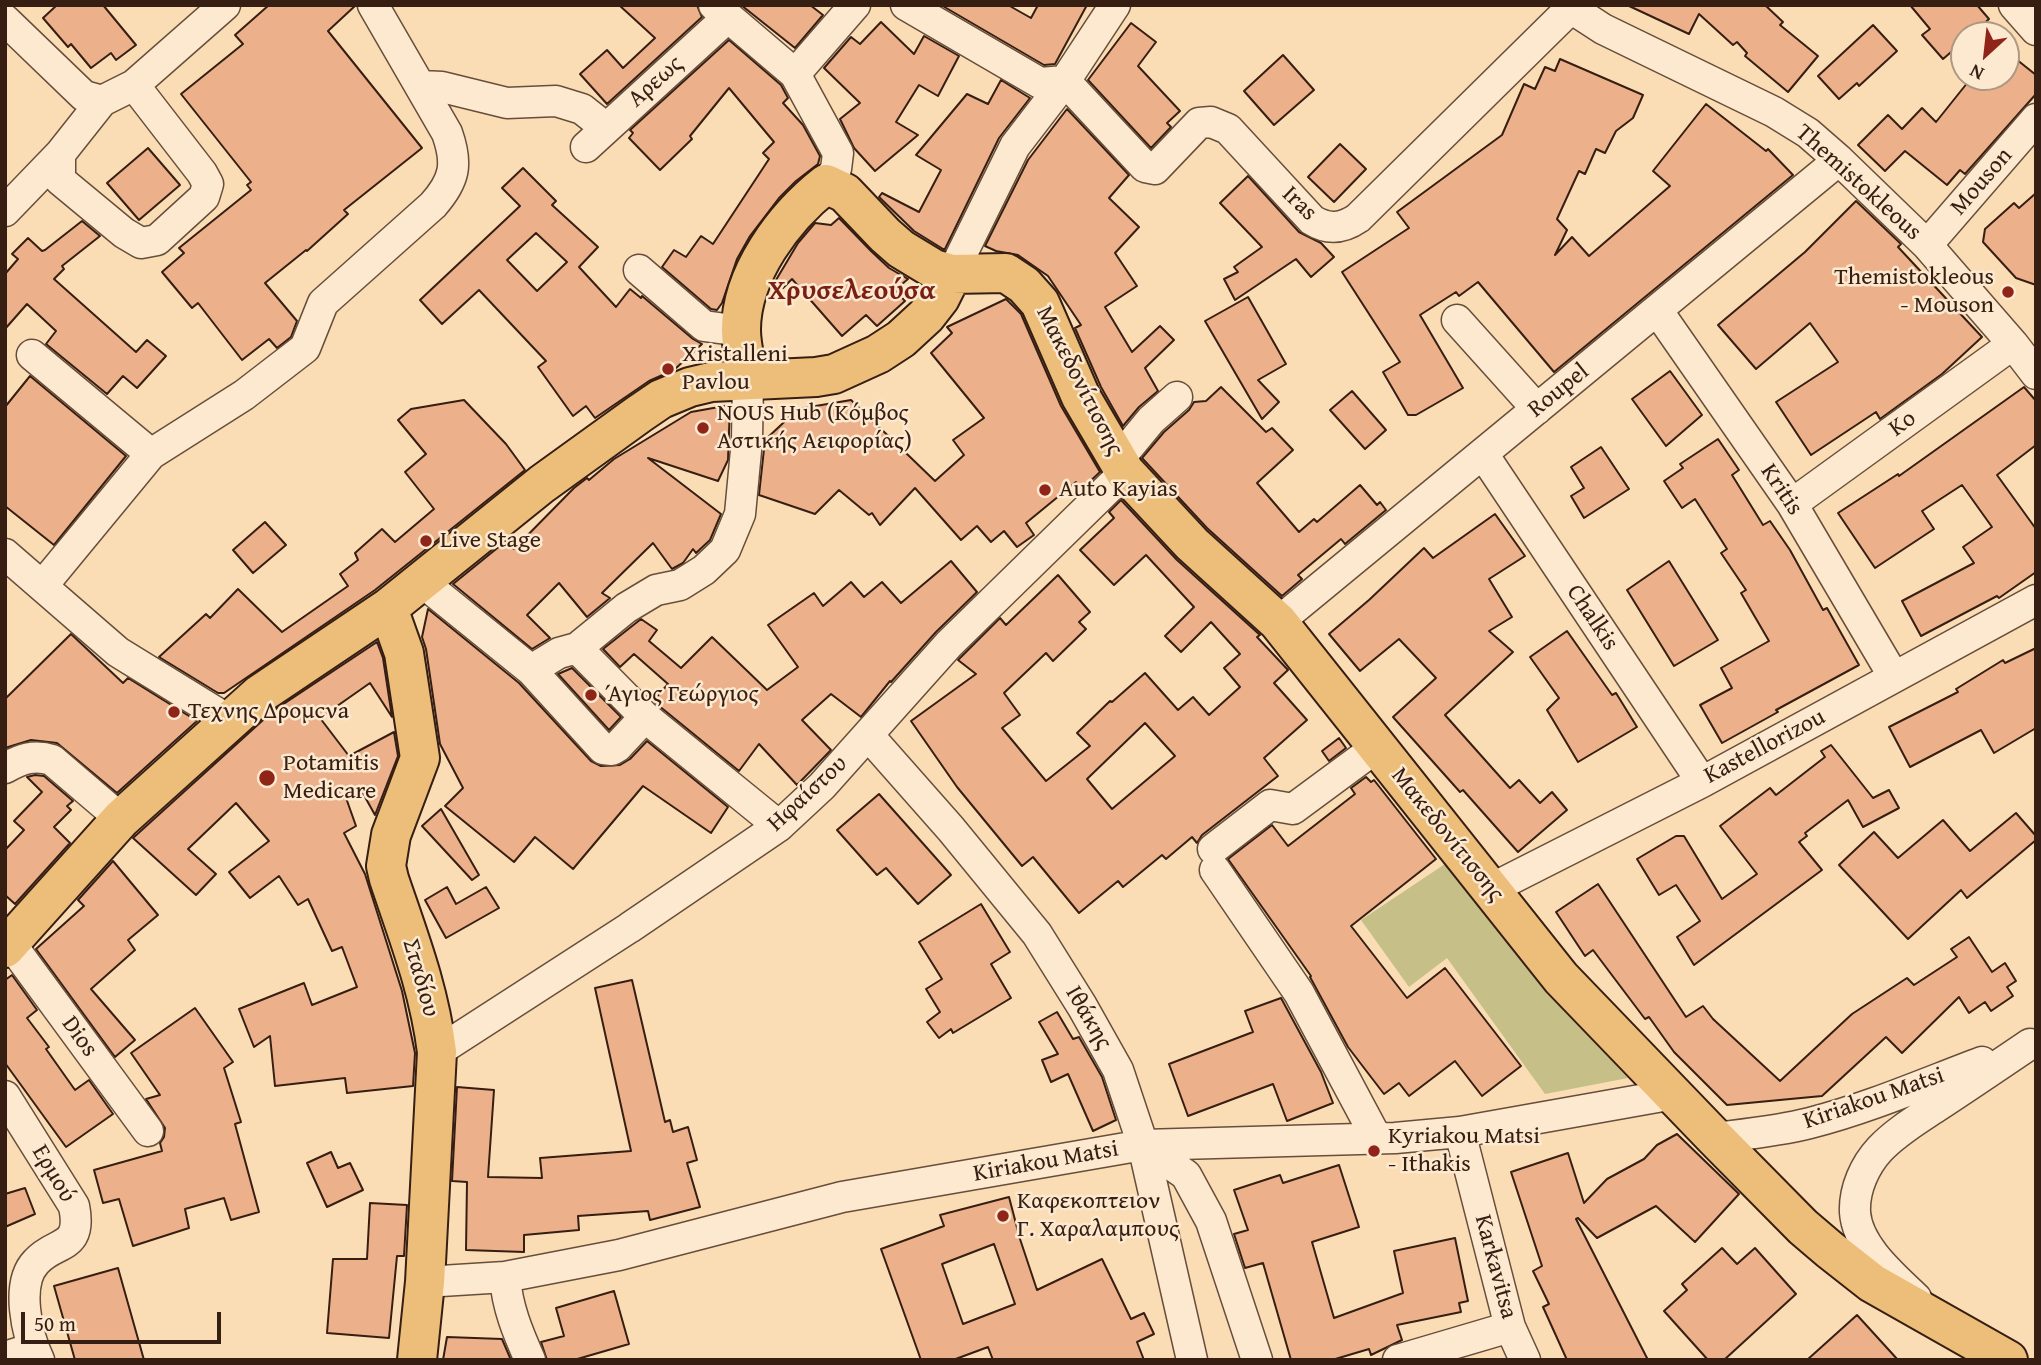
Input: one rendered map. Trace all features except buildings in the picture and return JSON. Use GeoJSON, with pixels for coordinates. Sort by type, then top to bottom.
{"type":"FeatureCollection","features":[{"type":"Feature","properties":{"kind":"main road"},"geometry":{"type":"LineString","coordinates":[[8,945],[121,819],[260,694],[388,608],[542,484],[661,399],[690,387],[748,379],[834,374],[878,354],[901,339],[926,316],[940,298],[952,274],[934,269],[913,258],[885,236],[845,193],[826,184],[778,230],[752,280],[741,331],[748,379]]}},
{"type":"Feature","properties":{"kind":"main road","name":"Μακεδονίτισσης"},"geometry":{"type":"LineString","coordinates":[[952,274],[1006,273],[1024,285],[1040,303],[1081,397],[1122,466],[1192,544],[1278,622],[1561,978],[1715,1138],[1803,1227],[1872,1283],[2008,1360]]}},
{"type":"Feature","properties":{"kind":"main road","name":"Σταδίου"},"geometry":{"type":"LineString","coordinates":[[388,608],[404,653],[420,758],[391,835],[386,866],[388,879],[424,981],[433,1018],[437,1052],[425,1282],[417,1360]]}},
{"type":"Feature","properties":{"kind":"street"},"geometry":{"type":"LineString","coordinates":[[5,211],[60,154],[102,101],[134,85],[225,5]]}},
{"type":"Feature","properties":{"kind":"street"},"geometry":{"type":"LineString","coordinates":[[43,585],[151,454],[244,394],[305,348],[323,303],[433,205],[446,190],[451,179],[453,150],[447,133],[373,5]]}},
{"type":"Feature","properties":{"kind":"street"},"geometry":{"type":"LineString","coordinates":[[795,74],[855,5]]}},
{"type":"Feature","properties":{"kind":"street"},"geometry":{"type":"LineString","coordinates":[[906,5],[1040,83],[1065,81]]}},
{"type":"Feature","properties":{"kind":"street"},"geometry":{"type":"LineString","coordinates":[[952,274],[1015,146],[1065,81],[1115,5]]}},
{"type":"Feature","properties":{"kind":"street"},"geometry":{"type":"LineString","coordinates":[[2014,5],[2036,30]]}},
{"type":"Feature","properties":{"kind":"street","name":"Iras"},"geometry":{"type":"LineString","coordinates":[[1065,81],[1145,167],[1155,169],[1199,123],[1211,122],[1228,129],[1312,220],[1330,228],[1340,227],[1358,218],[1568,7]]}},
{"type":"Feature","properties":{"kind":"street","name":"Themistokleous"},"geometry":{"type":"LineString","coordinates":[[1568,7],[1603,29],[1774,112],[1808,134],[1839,160],[1927,245],[2036,374]]}},
{"type":"Feature","properties":{"kind":"street"},"geometry":{"type":"LineString","coordinates":[[720,12],[795,74],[838,153],[836,169],[826,184]]}},
{"type":"Feature","properties":{"kind":"street","name":"Αρεως"},"geometry":{"type":"LineString","coordinates":[[421,86],[442,87],[507,103],[556,102],[582,108],[596,138],[720,12]]}},
{"type":"Feature","properties":{"kind":"street"},"geometry":{"type":"LineString","coordinates":[[5,20],[84,96],[102,101]]}},
{"type":"Feature","properties":{"kind":"street"},"geometry":{"type":"LineString","coordinates":[[60,154],[60,180],[124,233],[141,243],[157,240],[204,197],[208,184],[202,173],[134,85]]}},
{"type":"Feature","properties":{"kind":"street","name":"Mouson"},"geometry":{"type":"LineString","coordinates":[[1927,245],[2036,119]]}},
{"type":"Feature","properties":{"kind":"street","name":"Roupel"},"geometry":{"type":"LineString","coordinates":[[1278,622],[1839,160]]}},
{"type":"Feature","properties":{"kind":"street"},"geometry":{"type":"LineString","coordinates":[[639,270],[704,326],[741,331]]}},
{"type":"Feature","properties":{"kind":"street","name":"Kritis"},"geometry":{"type":"LineString","coordinates":[[1657,310],[1792,504],[1894,677]]}},
{"type":"Feature","properties":{"kind":"street"},"geometry":{"type":"LineString","coordinates":[[1457,320],[1537,409]]}},
{"type":"Feature","properties":{"kind":"street","name":"Ko"},"geometry":{"type":"LineString","coordinates":[[1792,504],[2013,344]]}},
{"type":"Feature","properties":{"kind":"street"},"geometry":{"type":"LineString","coordinates":[[32,355],[151,454]]}},
{"type":"Feature","properties":{"kind":"street"},"geometry":{"type":"LineString","coordinates":[[531,670],[559,653],[577,648],[626,608],[656,590],[688,580],[704,570],[725,550],[740,514],[747,440],[748,379]]}},
{"type":"Feature","properties":{"kind":"street","name":"Ηφαίστου"},"geometry":{"type":"LineString","coordinates":[[437,1052],[629,928],[779,826],[822,786],[949,644],[1122,466],[1151,420],[1177,397]]}},
{"type":"Feature","properties":{"kind":"street","name":"Chalkis"},"geometry":{"type":"LineString","coordinates":[[1483,454],[1702,782]]}},
{"type":"Feature","properties":{"kind":"street"},"geometry":{"type":"LineString","coordinates":[[10,567],[43,585],[118,652],[230,721]]}},
{"type":"Feature","properties":{"kind":"street"},"geometry":{"type":"LineString","coordinates":[[421,582],[531,670],[603,749],[612,750],[617,747],[645,717]]}},
{"type":"Feature","properties":{"kind":"street","name":"Kastellorizou"},"geometry":{"type":"LineString","coordinates":[[1491,889],[1702,782],[2036,600]]}},
{"type":"Feature","properties":{"kind":"street"},"geometry":{"type":"LineString","coordinates":[[577,648],[645,717],[779,826]]}},
{"type":"Feature","properties":{"kind":"street","name":"Ιθάκης"},"geometry":{"type":"LineString","coordinates":[[868,735],[951,828],[1037,934],[1118,1070],[1143,1145],[1192,1360]]}},
{"type":"Feature","properties":{"kind":"street"},"geometry":{"type":"LineString","coordinates":[[1377,747],[1293,809],[1270,805],[1214,859],[1299,993],[1377,1139]]}},
{"type":"Feature","properties":{"kind":"street"},"geometry":{"type":"LineString","coordinates":[[5,768],[27,758],[43,757],[52,760],[121,819]]}},
{"type":"Feature","properties":{"kind":"street","name":"Dios"},"geometry":{"type":"LineString","coordinates":[[8,945],[148,1131]]}},
{"type":"Feature","properties":{"kind":"street","name":"Kiriakou Matsi"},"geometry":{"type":"LineString","coordinates":[[1715,1138],[1777,1130],[1846,1113],[2033,1043]]}},
{"type":"Feature","properties":{"kind":"street","name":"Kiriakou Matsi"},"geometry":{"type":"LineString","coordinates":[[1936,1319],[1889,1272],[1862,1233],[1855,1213],[1857,1193],[1864,1170],[1881,1148],[1906,1127],[2033,1043]]}},
{"type":"Feature","properties":{"kind":"street","name":"Kiriakou Matsi"},"geometry":{"type":"LineString","coordinates":[[425,1282],[505,1277],[619,1255],[842,1197],[1143,1145],[1377,1139],[1460,1132],[1674,1094]]}},
{"type":"Feature","properties":{"kind":"street","name":"Ερμού"},"geometry":{"type":"LineString","coordinates":[[5,1096],[74,1206],[76,1217],[75,1229],[69,1239],[61,1247],[38,1259],[24,1282],[26,1355]]}},
{"type":"Feature","properties":{"kind":"street","name":"Karkavitsa"},"geometry":{"type":"LineString","coordinates":[[1460,1132],[1510,1327],[1525,1360]]}},
{"type":"Feature","properties":{"kind":"street"},"geometry":{"type":"LineString","coordinates":[[1143,1145],[1186,1175],[1211,1221],[1257,1360]]}},
{"type":"Feature","properties":{"kind":"street"},"geometry":{"type":"LineString","coordinates":[[505,1277],[515,1327],[530,1360]]}},
{"type":"Feature","properties":{"kind":"street"},"geometry":{"type":"LineString","coordinates":[[1398,1360],[1510,1327]]}},
{"type":"Feature","properties":{"kind":"shaded area"},"geometry":{"type":"Polygon","coordinates":[[[1445,864],[1544,990],[1628,1078],[1545,1094],[1447,958],[1409,987],[1361,920],[1445,864]]]}},
{"type":"Feature","properties":{"kind":"place","name":"Themistokleous - Mouson"},"geometry":{"type":"Point","coordinates":[2008,292]}},
{"type":"Feature","properties":{"kind":"place","name":"Xristalleni Pavlou"},"geometry":{"type":"Point","coordinates":[668,369]}},
{"type":"Feature","properties":{"kind":"place","name":"NOUS Hub (Κόμβος Αστικής Αειφορίας)"},"geometry":{"type":"Point","coordinates":[703,428]}},
{"type":"Feature","properties":{"kind":"place","name":"Auto Kayias"},"geometry":{"type":"Point","coordinates":[1045,490]}},
{"type":"Feature","properties":{"kind":"place","name":"Live Stage"},"geometry":{"type":"Point","coordinates":[426,541]}},
{"type":"Feature","properties":{"kind":"place","name":"Άγιος Γεώργιος"},"geometry":{"type":"Point","coordinates":[591,695]}},
{"type":"Feature","properties":{"kind":"place","name":"Τεχνης Δρομcνa"},"geometry":{"type":"Point","coordinates":[174,712]}},
{"type":"Feature","properties":{"kind":"place","name":"Potamitis Medicare"},"geometry":{"type":"Point","coordinates":[267,778]}},
{"type":"Feature","properties":{"kind":"place","name":"Kyriakou Matsi - Ithakis"},"geometry":{"type":"Point","coordinates":[1374,1151]}},
{"type":"Feature","properties":{"kind":"place","name":"Καφεκοπτειον Γ. Χαραλαμπους"},"geometry":{"type":"Point","coordinates":[1003,1216]}},
{"type":"Feature","properties":{"kind":"district","name":"Χρυσελεούσα"},"geometry":{"type":"Point","coordinates":[852,292]}}]}
